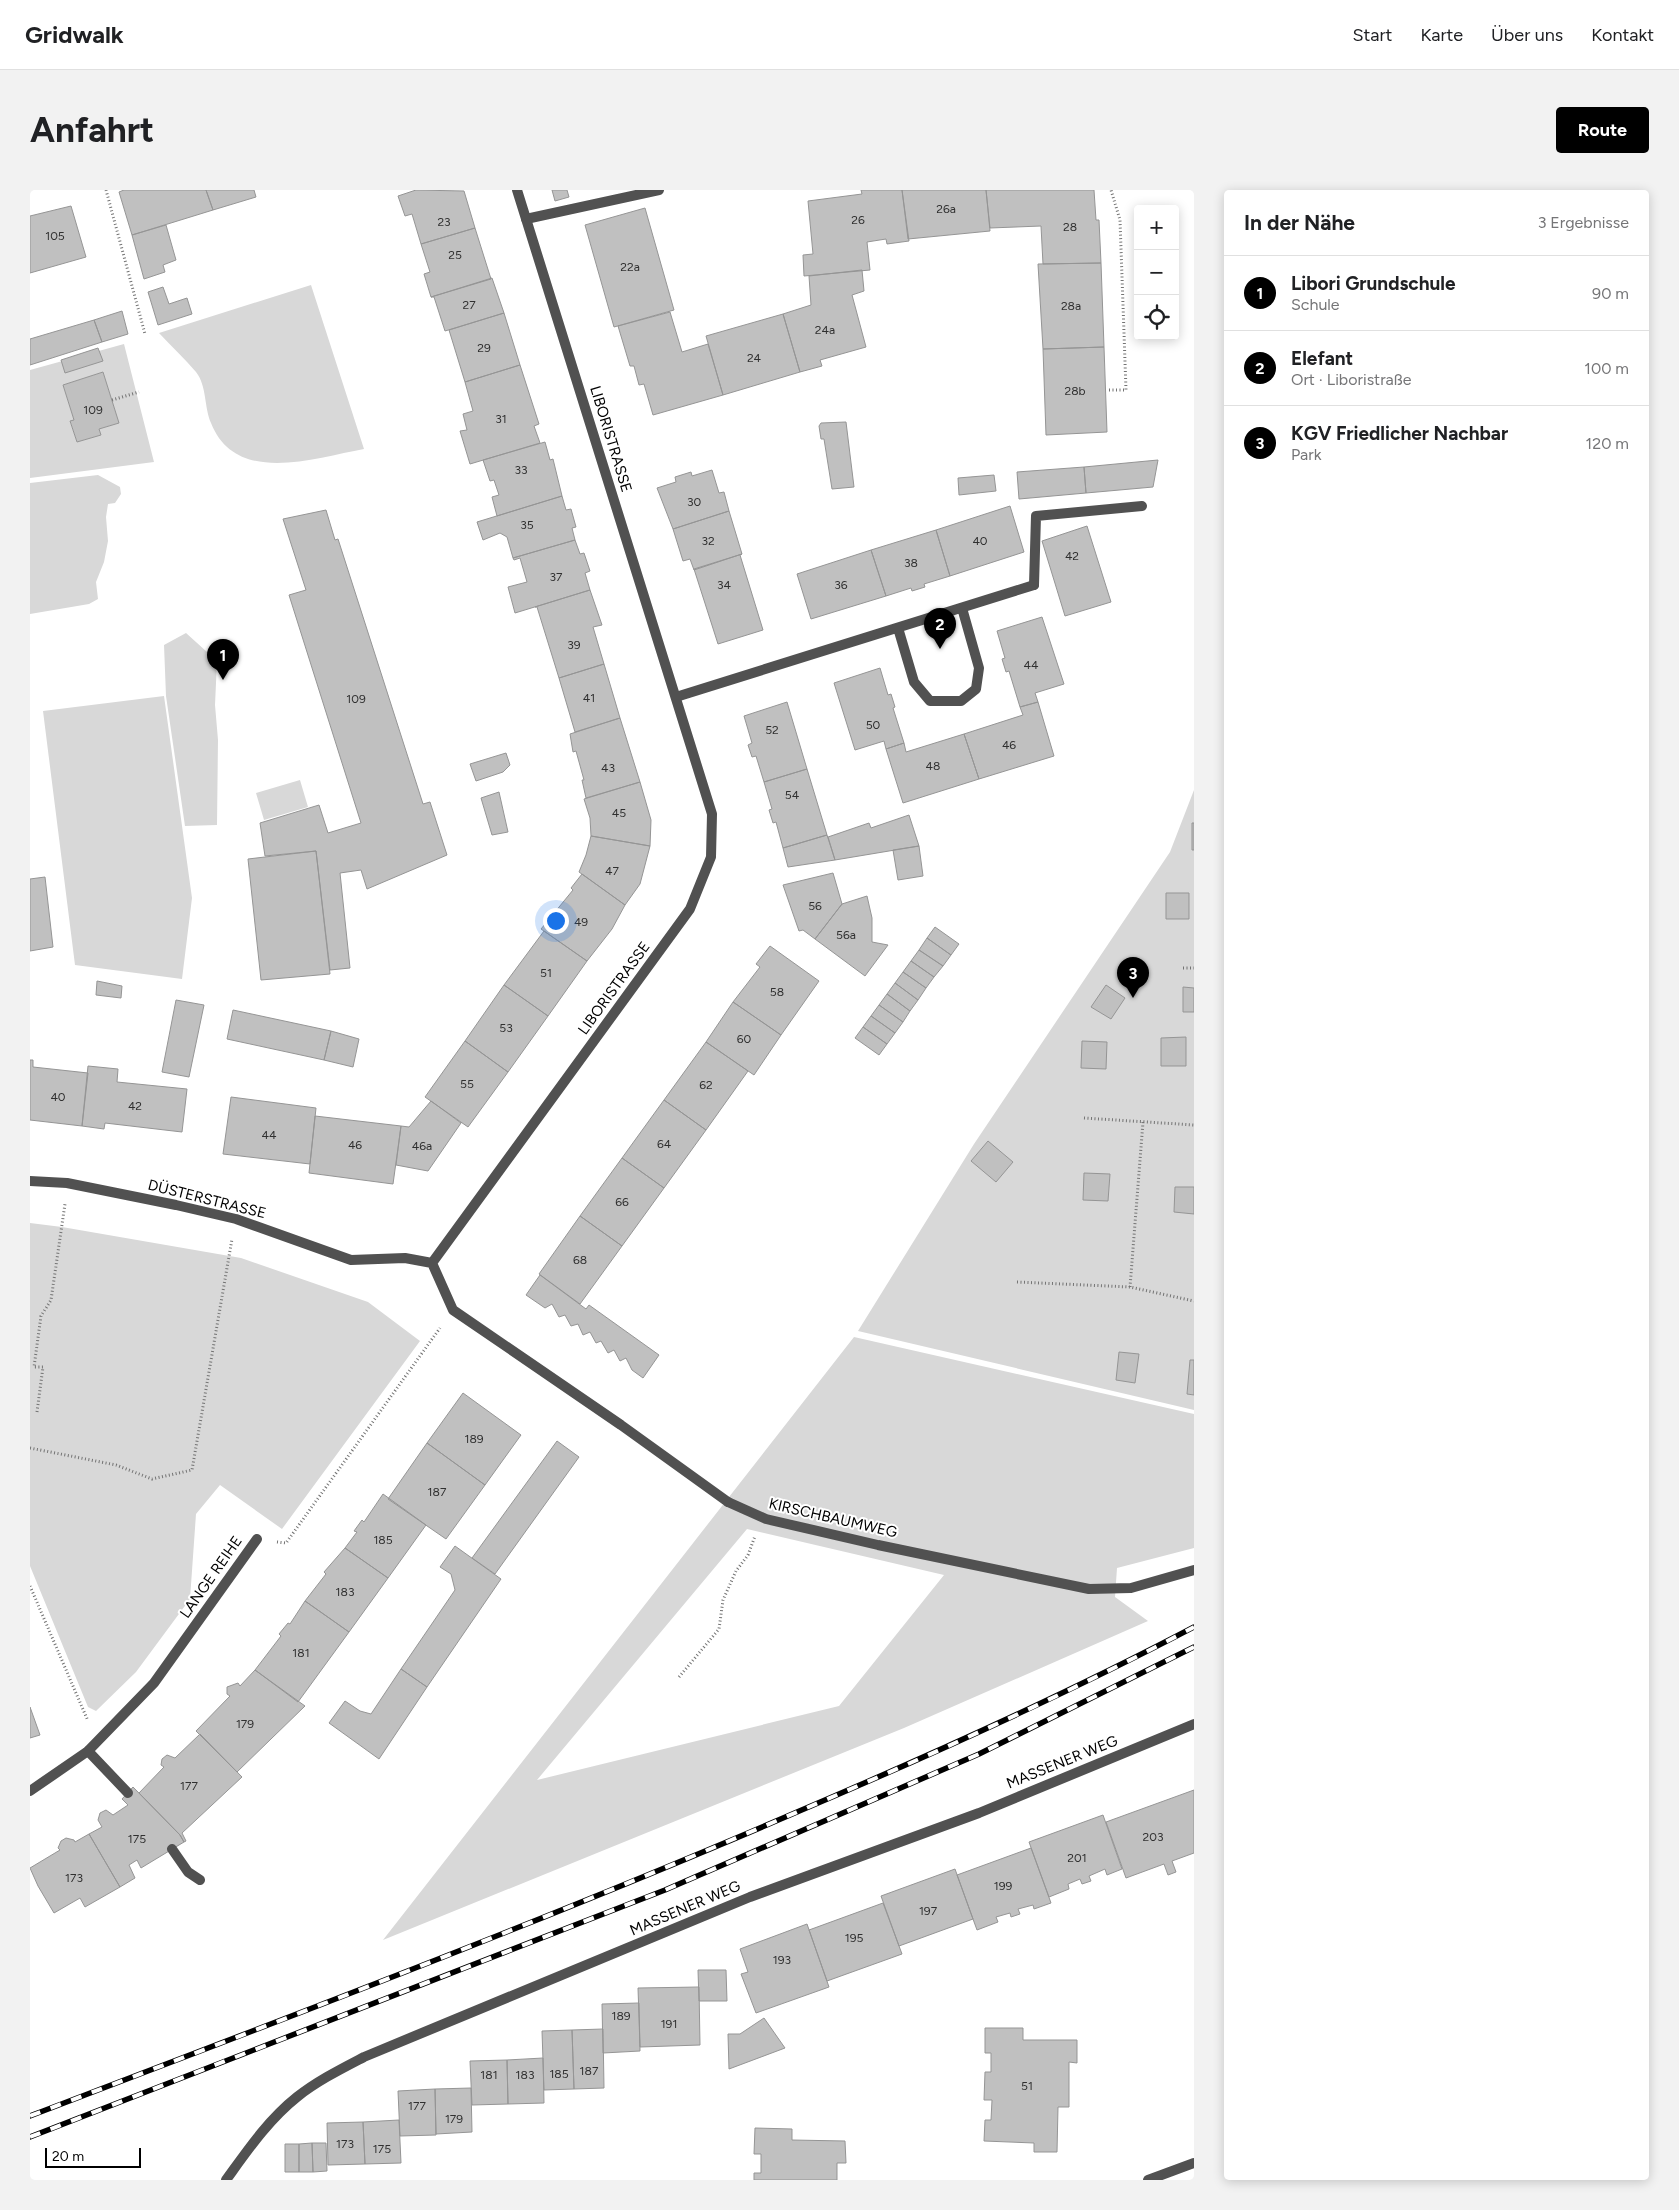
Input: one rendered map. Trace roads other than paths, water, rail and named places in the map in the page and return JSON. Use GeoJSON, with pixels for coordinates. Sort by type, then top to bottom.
{"type":"FeatureCollection","features":[{"type":"Feature","properties":{"kind":"street","name":"LIBORISTRASSE"},"geometry":{"type":"LineString","coordinates":[[432,1263],[690,909],[711,858],[712,814],[517,190]]}},
{"type":"Feature","properties":{"kind":"street"},"geometry":{"type":"LineString","coordinates":[[526,220],[659,190]]}},
{"type":"Feature","properties":{"kind":"street"},"geometry":{"type":"LineString","coordinates":[[676,697],[1034,585],[1036,516],[1142,506]]}},
{"type":"Feature","properties":{"kind":"street"},"geometry":{"type":"LineString","coordinates":[[898,628],[914,682],[930,701],[961,701],[976,689],[979,668],[962,608]]}},
{"type":"Feature","properties":{"kind":"street","name":"DÜSTERSTRASSE"},"geometry":{"type":"LineString","coordinates":[[30,1181],[67,1183],[236,1219],[351,1260],[405,1258],[432,1263]]}},
{"type":"Feature","properties":{"kind":"street","name":"KIRSCHBAUMWEG"},"geometry":{"type":"LineString","coordinates":[[432,1263],[453,1310],[621,1425],[728,1502],[766,1519],[878,1545],[1089,1589],[1132,1588],[1194,1570]]}},
{"type":"Feature","properties":{"kind":"street","name":"LANGE REIHE"},"geometry":{"type":"LineString","coordinates":[[30,1791],[88,1751],[154,1683],[257,1539]]}},
{"type":"Feature","properties":{"kind":"street","name":"MASSENER WEG"},"geometry":{"type":"LineString","coordinates":[[226,2180],[270,2122],[296,2097],[323,2079],[364,2057],[750,1896],[979,1813],[1194,1724]]}},
{"type":"Feature","properties":{"kind":"street"},"geometry":{"type":"LineString","coordinates":[[88,1751],[128,1793]]}},
{"type":"Feature","properties":{"kind":"street"},"geometry":{"type":"LineString","coordinates":[[172,1849],[188,1872],[200,1880]]}},
{"type":"Feature","properties":{"kind":"street"},"geometry":{"type":"LineString","coordinates":[[1148,2180],[1194,2163]]}},
{"type":"Feature","properties":{"kind":"railway"},"geometry":{"type":"LineString","coordinates":[[30,2116],[607,1892],[997,1724],[1096,1677],[1194,1627]]}},
{"type":"Feature","properties":{"kind":"railway"},"geometry":{"type":"LineString","coordinates":[[30,2137],[665,1890],[979,1754],[1194,1647]]}},
{"type":"Feature","properties":{"kind":"place","name":"Elefant"},"geometry":{"type":"Point","coordinates":[940,649]}},
{"type":"Feature","properties":{"kind":"place","name":"Libori Grundschule"},"geometry":{"type":"Point","coordinates":[223,680]}},
{"type":"Feature","properties":{"kind":"place","name":"KGV Friedlicher Nachbar"},"geometry":{"type":"Point","coordinates":[1133,998]}}]}
